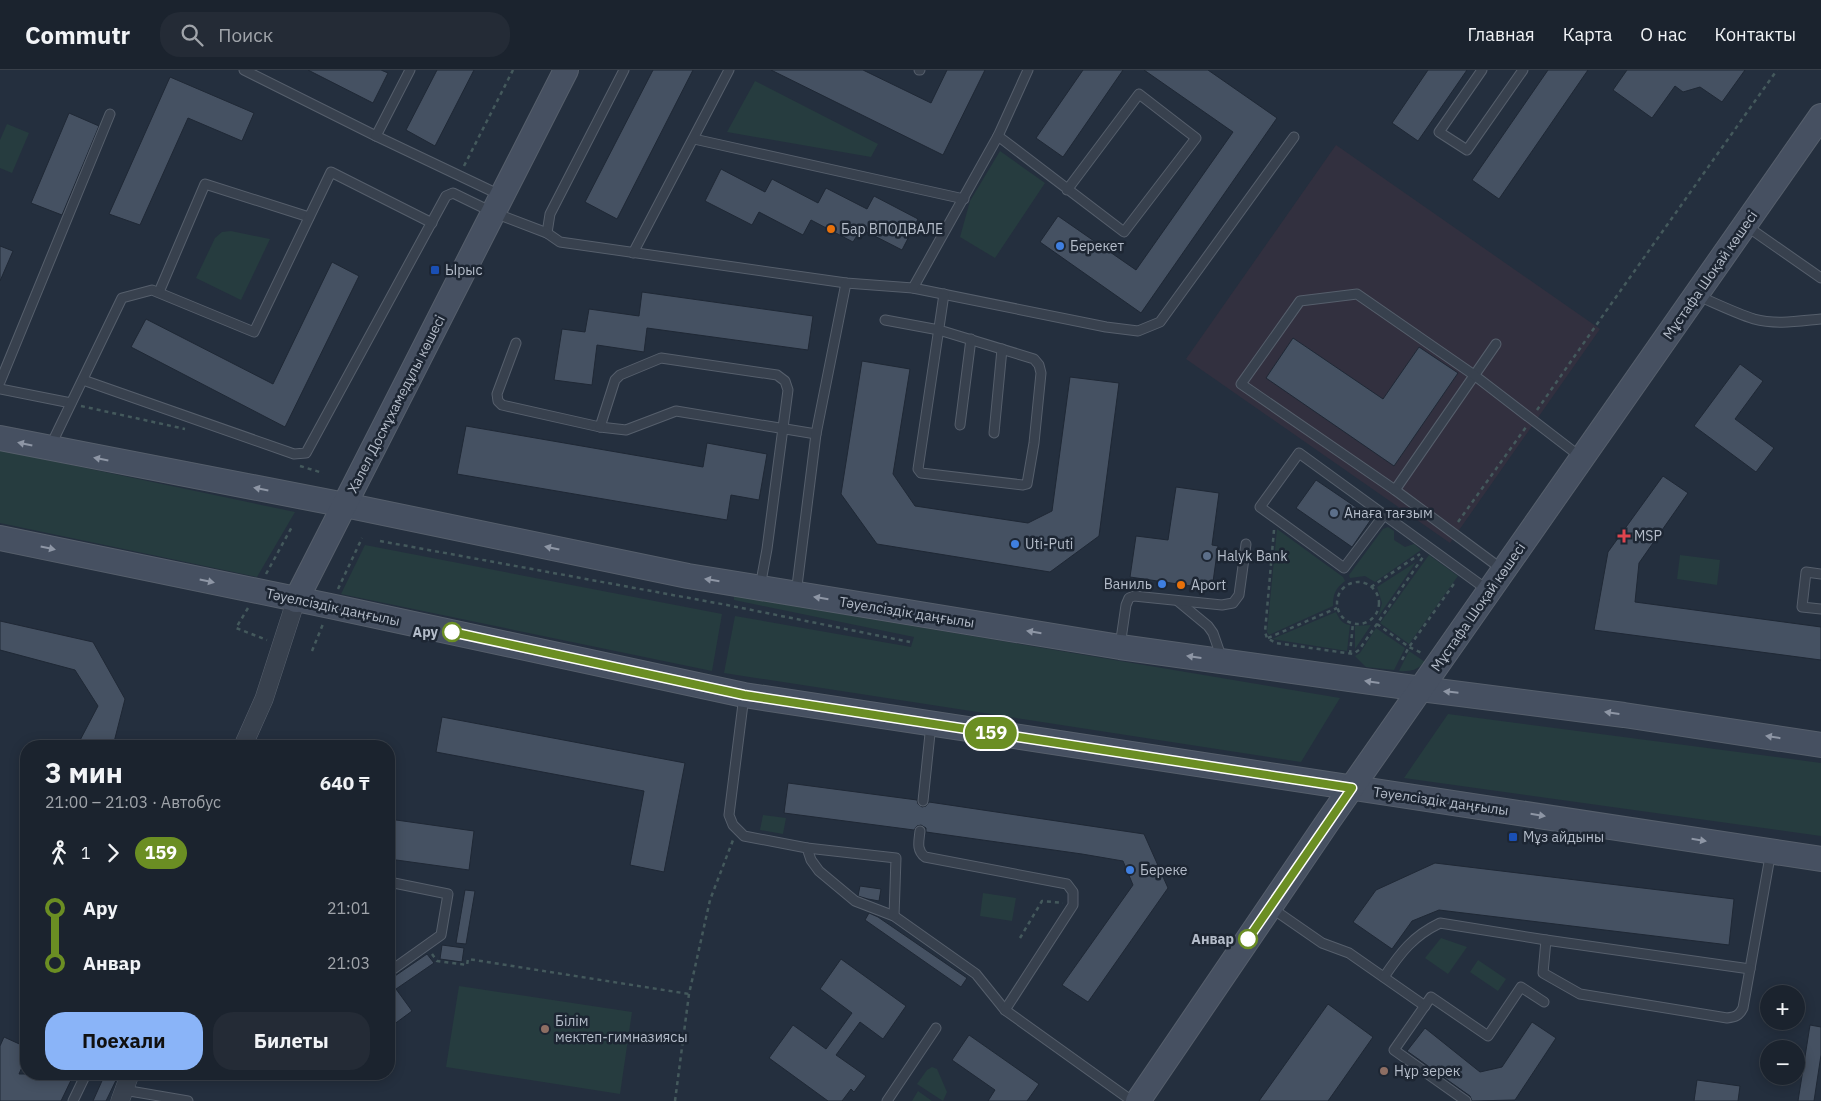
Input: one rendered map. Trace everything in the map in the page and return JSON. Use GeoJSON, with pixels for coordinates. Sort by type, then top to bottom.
{"type":"FeatureCollection","features":[{"type":"Feature","properties":{"kind":"street","name":"Халел Досмұхамедұлы көшесі"},"geometry":{"type":"LineString","coordinates":[[246,740],[264,699],[296,600],[566,70]]}},
{"type":"Feature","properties":{"kind":"street","name":"Мұстафа Шоқай көшесі"},"geometry":{"type":"LineString","coordinates":[[1138,1101],[1270,906],[1821,116]]}},
{"type":"Feature","properties":{"kind":"street","name":"Тәуелсіздік даңғылы"},"geometry":{"type":"LineString","coordinates":[[0,438],[345,505],[688,576],[1120,646],[1421,689],[1624,715],[1821,745]]}},
{"type":"Feature","properties":{"kind":"street","name":"Тәуелсіздік даңғылы"},"geometry":{"type":"LineString","coordinates":[[0,538],[744,695],[1821,859]]}},
{"type":"Feature","properties":{"kind":"street"},"geometry":{"type":"LineString","coordinates":[[122,1096],[128,1080]]}},
{"type":"Feature","properties":{"kind":"lane"},"geometry":{"type":"LineString","coordinates":[[244,70],[459,176],[497,204],[560,242],[846,283],[913,288],[1106,328],[1138,330],[1160,322],[1294,137]]}},
{"type":"Feature","properties":{"kind":"lane"},"geometry":{"type":"LineString","coordinates":[[376,136],[410,70]]}},
{"type":"Feature","properties":{"kind":"lane"},"geometry":{"type":"LineString","coordinates":[[547,233],[550,214],[624,70]]}},
{"type":"Feature","properties":{"kind":"lane"},"geometry":{"type":"LineString","coordinates":[[633,253],[729,70]]}},
{"type":"Feature","properties":{"kind":"lane"},"geometry":{"type":"LineString","coordinates":[[913,288],[964,200],[998,136],[1028,70]]}},
{"type":"Feature","properties":{"kind":"lane"},"geometry":{"type":"LineString","coordinates":[[1482,70],[1439,132],[1467,150],[1523,70]]}},
{"type":"Feature","properties":{"kind":"lane"},"geometry":{"type":"LineString","coordinates":[[998,136],[1067,190],[1124,232],[1196,138],[1138,94],[1067,190]]}},
{"type":"Feature","properties":{"kind":"lane"},"geometry":{"type":"LineString","coordinates":[[0,382],[110,114]]}},
{"type":"Feature","properties":{"kind":"lane"},"geometry":{"type":"LineString","coordinates":[[694,139],[964,200]]}},
{"type":"Feature","properties":{"kind":"lane"},"geometry":{"type":"LineString","coordinates":[[50,449],[122,298],[152,290],[254,332],[331,172],[432,223]]}},
{"type":"Feature","properties":{"kind":"lane"},"geometry":{"type":"LineString","coordinates":[[83,380],[294,454],[306,453],[446,196],[450,194],[459,176]]}},
{"type":"Feature","properties":{"kind":"lane"},"geometry":{"type":"LineString","coordinates":[[159,292],[206,184],[309,217]]}},
{"type":"Feature","properties":{"kind":"lane"},"geometry":{"type":"LineString","coordinates":[[450,194],[453,193],[497,204]]}},
{"type":"Feature","properties":{"kind":"lane"},"geometry":{"type":"LineString","coordinates":[[1745,225],[1821,278]]}},
{"type":"Feature","properties":{"kind":"lane"},"geometry":{"type":"LineString","coordinates":[[796,594],[816,434],[846,283]]}},
{"type":"Feature","properties":{"kind":"lane"},"geometry":{"type":"LineString","coordinates":[[885,320],[939,330],[1034,359],[1039,365],[1041,374],[1034,443],[1027,484],[921,473],[918,469],[939,330],[944,294]]}},
{"type":"Feature","properties":{"kind":"lane"},"geometry":{"type":"LineString","coordinates":[[1504,570],[1395,490],[1241,384],[1300,301],[1357,294],[1474,375],[1582,458]]}},
{"type":"Feature","properties":{"kind":"lane"},"geometry":{"type":"LineString","coordinates":[[1696,295],[1754,319],[1772,322],[1821,319]]}},
{"type":"Feature","properties":{"kind":"lane"},"geometry":{"type":"LineString","coordinates":[[960,426],[971,339]]}},
{"type":"Feature","properties":{"kind":"lane"},"geometry":{"type":"LineString","coordinates":[[516,343],[497,394],[498,401],[502,405],[600,427],[626,430],[676,411],[816,434]]}},
{"type":"Feature","properties":{"kind":"lane"},"geometry":{"type":"LineString","coordinates":[[1395,490],[1496,344]]}},
{"type":"Feature","properties":{"kind":"lane"},"geometry":{"type":"LineString","coordinates":[[994,433],[1002,349]]}},
{"type":"Feature","properties":{"kind":"lane"},"geometry":{"type":"LineString","coordinates":[[600,427],[615,380],[620,375],[661,358],[777,375],[784,381],[788,390],[760,588]]}},
{"type":"Feature","properties":{"kind":"lane"},"geometry":{"type":"LineString","coordinates":[[0,388],[71,403]]}},
{"type":"Feature","properties":{"kind":"lane"},"geometry":{"type":"LineString","coordinates":[[1384,515],[1344,568],[1260,507],[1299,452],[1489,591]]}},
{"type":"Feature","properties":{"kind":"lane"},"geometry":{"type":"LineString","coordinates":[[1120,646],[1126,605],[1129,598],[1134,596],[1178,602],[1222,605],[1233,603],[1239,595],[1246,544]]}},
{"type":"Feature","properties":{"kind":"lane"},"geometry":{"type":"LineString","coordinates":[[1821,574],[1806,572],[1802,607],[1821,609]]}},
{"type":"Feature","properties":{"kind":"lane"},"geometry":{"type":"LineString","coordinates":[[1178,602],[1208,626],[1213,633],[1223,661]]}},
{"type":"Feature","properties":{"kind":"lane"},"geometry":{"type":"LineString","coordinates":[[744,695],[729,815],[732,825],[744,836],[807,848],[896,858],[894,916]]}},
{"type":"Feature","properties":{"kind":"lane"},"geometry":{"type":"LineString","coordinates":[[924,801],[931,724]]}},
{"type":"Feature","properties":{"kind":"lane"},"geometry":{"type":"LineString","coordinates":[[920,831],[918,847],[921,854],[925,857],[1067,884],[1073,892],[1073,904],[1006,1010]]}},
{"type":"Feature","properties":{"kind":"lane"},"geometry":{"type":"LineString","coordinates":[[807,848],[811,860],[819,871],[856,902],[894,916],[976,974],[1006,1010],[1132,1101]]}},
{"type":"Feature","properties":{"kind":"lane"},"geometry":{"type":"LineString","coordinates":[[1546,940],[1543,973],[1580,994],[1727,1018],[1735,1017],[1743,1008],[1771,851]]}},
{"type":"Feature","properties":{"kind":"lane"},"geometry":{"type":"LineString","coordinates":[[395,883],[448,894],[441,935],[395,968]]}},
{"type":"Feature","properties":{"kind":"lane"},"geometry":{"type":"LineString","coordinates":[[1270,906],[1322,943],[1349,953],[1425,1006]]}},
{"type":"Feature","properties":{"kind":"lane"},"geometry":{"type":"LineString","coordinates":[[1384,977],[1410,942],[1429,928],[1440,923],[1750,969]]}},
{"type":"Feature","properties":{"kind":"lane"},"geometry":{"type":"LineString","coordinates":[[1466,1101],[1394,1050],[1431,996],[1488,1036],[1521,987],[1544,1002]]}},
{"type":"Feature","properties":{"kind":"lane"},"geometry":{"type":"LineString","coordinates":[[887,1101],[936,1028]]}},
{"type":"Feature","properties":{"kind":"lane"},"geometry":{"type":"LineString","coordinates":[[73,1101],[83,1080]]}},
{"type":"Feature","properties":{"kind":"lane"},"geometry":{"type":"LineString","coordinates":[[122,1096],[188,1101]]}},
{"type":"Feature","properties":{"kind":"path"},"geometry":{"type":"LineString","coordinates":[[459,176],[514,70]]}},
{"type":"Feature","properties":{"kind":"path"},"geometry":{"type":"LineString","coordinates":[[1451,532],[1777,70]]}},
{"type":"Feature","properties":{"kind":"path"},"geometry":{"type":"LineString","coordinates":[[71,403],[187,430]]}},
{"type":"Feature","properties":{"kind":"path"},"geometry":{"type":"LineString","coordinates":[[296,464],[322,473]]}},
{"type":"Feature","properties":{"kind":"path"},"geometry":{"type":"LineString","coordinates":[[1275,518],[1265,632],[1267,638],[1276,643],[1350,654],[1359,650],[1429,548]]}},
{"type":"Feature","properties":{"kind":"path"},"geometry":{"type":"LineString","coordinates":[[380,541],[727,604],[910,642]]}},
{"type":"Feature","properties":{"kind":"path"},"geometry":{"type":"LineString","coordinates":[[1371,587],[1429,548]]}},
{"type":"Feature","properties":{"kind":"path"},"geometry":{"type":"LineString","coordinates":[[1402,660],[1409,647],[1462,572]]}},
{"type":"Feature","properties":{"kind":"path"},"geometry":{"type":"LineString","coordinates":[[1355,582],[1371,587],[1378,597],[1377,609],[1374,615],[1365,622],[1353,623],[1343,618],[1337,608],[1338,596],[1344,587],[1355,582]]}},
{"type":"Feature","properties":{"kind":"path"},"geometry":{"type":"LineString","coordinates":[[1267,638],[1337,608]]}},
{"type":"Feature","properties":{"kind":"path"},"geometry":{"type":"LineString","coordinates":[[1350,654],[1353,623]]}},
{"type":"Feature","properties":{"kind":"path"},"geometry":{"type":"LineString","coordinates":[[1377,624],[1409,647],[1432,657]]}},
{"type":"Feature","properties":{"kind":"path"},"geometry":{"type":"LineString","coordinates":[[675,1101],[689,994],[710,900],[737,829]]}},
{"type":"Feature","properties":{"kind":"path"},"geometry":{"type":"LineString","coordinates":[[1020,938],[1042,901],[1058,902]]}},
{"type":"Feature","properties":{"kind":"path"},"geometry":{"type":"LineString","coordinates":[[426,946],[437,961],[467,965],[468,959],[689,994]]}},
{"type":"Feature","properties":{"kind":"shaded area"},"geometry":{"type":"Polygon","coordinates":[[[1336,145],[1600,329],[1450,543],[1186,359],[1336,145]]]}},
{"type":"Feature","properties":{"kind":"green space"},"geometry":{"type":"Polygon","coordinates":[[[755,81],[878,144],[871,157],[727,132],[755,81]]]}},
{"type":"Feature","properties":{"kind":"green space"},"geometry":{"type":"Polygon","coordinates":[[[7,124],[29,133],[12,173],[0,168],[0,140],[7,124]]]}},
{"type":"Feature","properties":{"kind":"green space"},"geometry":{"type":"Polygon","coordinates":[[[1000,151],[1045,183],[995,258],[960,237],[970,201],[1000,151]]]}},
{"type":"Feature","properties":{"kind":"green space"},"geometry":{"type":"Polygon","coordinates":[[[231,231],[270,239],[241,300],[196,278],[215,238],[222,232],[231,231]]]}},
{"type":"Feature","properties":{"kind":"green space"},"geometry":{"type":"Polygon","coordinates":[[[0,450],[295,512],[257,577],[0,523],[0,450]]]}},
{"type":"Feature","properties":{"kind":"green space"},"geometry":{"type":"Polygon","coordinates":[[[1388,527],[1394,531],[1394,540],[1405,547],[1414,544],[1421,550],[1375,582],[1365,576],[1350,578],[1349,575],[1383,529],[1388,527]]]}},
{"type":"Feature","properties":{"kind":"green space"},"geometry":{"type":"Polygon","coordinates":[[[1277,529],[1343,577],[1345,581],[1335,592],[1333,606],[1269,635],[1267,632],[1277,529]]]}},
{"type":"Feature","properties":{"kind":"green space"},"geometry":{"type":"Polygon","coordinates":[[[365,545],[722,614],[712,671],[341,594],[365,545]]]}},
{"type":"Feature","properties":{"kind":"green space"},"geometry":{"type":"Polygon","coordinates":[[[1429,555],[1458,576],[1409,644],[1380,623],[1429,555]]]}},
{"type":"Feature","properties":{"kind":"green space"},"geometry":{"type":"Polygon","coordinates":[[[1680,555],[1720,560],[1717,585],[1677,579],[1680,555]]]}},
{"type":"Feature","properties":{"kind":"green space"},"geometry":{"type":"Polygon","coordinates":[[[1416,562],[1378,617],[1382,603],[1377,587],[1416,562]]]}},
{"type":"Feature","properties":{"kind":"green space"},"geometry":{"type":"Polygon","coordinates":[[[734,596],[1340,698],[1301,762],[724,673],[735,616],[911,647],[914,637],[734,600],[734,596]]]}},
{"type":"Feature","properties":{"kind":"green space"},"geometry":{"type":"Polygon","coordinates":[[[1336,612],[1341,621],[1350,625],[1347,651],[1272,639],[1336,612]]]}},
{"type":"Feature","properties":{"kind":"green space"},"geometry":{"type":"Polygon","coordinates":[[[1371,625],[1355,649],[1355,626],[1371,625]]]}},
{"type":"Feature","properties":{"kind":"green space"},"geometry":{"type":"Polygon","coordinates":[[[1376,628],[1405,648],[1394,670],[1366,667],[1355,656],[1360,653],[1376,628]]]}},
{"type":"Feature","properties":{"kind":"green space"},"geometry":{"type":"Polygon","coordinates":[[[1409,651],[1425,662],[1413,670],[1399,671],[1409,651]]]}},
{"type":"Feature","properties":{"kind":"green space"},"geometry":{"type":"Polygon","coordinates":[[[1448,714],[1821,763],[1821,836],[1404,778],[1448,714]]]}},
{"type":"Feature","properties":{"kind":"green space"},"geometry":{"type":"Polygon","coordinates":[[[763,815],[786,818],[783,834],[760,830],[763,815]]]}},
{"type":"Feature","properties":{"kind":"green space"},"geometry":{"type":"Polygon","coordinates":[[[983,893],[1016,898],[1012,921],[980,916],[983,893]]]}},
{"type":"Feature","properties":{"kind":"green space"},"geometry":{"type":"Polygon","coordinates":[[[1441,938],[1467,947],[1448,974],[1425,958],[1441,938]]]}},
{"type":"Feature","properties":{"kind":"green space"},"geometry":{"type":"Polygon","coordinates":[[[1478,960],[1506,979],[1498,991],[1470,972],[1478,960]]]}},
{"type":"Feature","properties":{"kind":"green space"},"geometry":{"type":"Polygon","coordinates":[[[459,986],[632,1012],[620,1094],[446,1067],[459,986]]]}},
{"type":"Feature","properties":{"kind":"green space"},"geometry":{"type":"Polygon","coordinates":[[[932,1067],[937,1069],[947,1092],[943,1101],[917,1084],[927,1070],[932,1067]]]}},
{"type":"Feature","properties":{"kind":"green space"},"geometry":{"type":"Polygon","coordinates":[[[918,1091],[932,1101],[912,1101],[918,1091]]]}},
{"type":"Feature","properties":{"kind":"building"},"geometry":{"type":"Polygon","coordinates":[[[308,70],[381,70],[388,73],[373,103],[308,70]]]}},
{"type":"Feature","properties":{"kind":"building"},"geometry":{"type":"Polygon","coordinates":[[[437,70],[474,70],[435,146],[406,130],[437,70]]]}},
{"type":"Feature","properties":{"kind":"building"},"geometry":{"type":"Polygon","coordinates":[[[653,70],[693,70],[617,219],[585,202],[653,70]]]}},
{"type":"Feature","properties":{"kind":"building"},"geometry":{"type":"Polygon","coordinates":[[[771,70],[863,70],[931,103],[947,70],[985,70],[943,155],[771,70]]]}},
{"type":"Feature","properties":{"kind":"building"},"geometry":{"type":"Polygon","coordinates":[[[1083,70],[1123,70],[1063,157],[1036,138],[1083,70]]]}},
{"type":"Feature","properties":{"kind":"building"},"geometry":{"type":"Polygon","coordinates":[[[1144,70],[1208,70],[1277,118],[1141,313],[1040,242],[1058,216],[1136,270],[1233,132],[1144,70]]]}},
{"type":"Feature","properties":{"kind":"building"},"geometry":{"type":"Polygon","coordinates":[[[1428,70],[1467,70],[1418,141],[1392,123],[1428,70]]]}},
{"type":"Feature","properties":{"kind":"building"},"geometry":{"type":"Polygon","coordinates":[[[1548,70],[1588,70],[1499,199],[1472,180],[1548,70]]]}},
{"type":"Feature","properties":{"kind":"building"},"geometry":{"type":"Polygon","coordinates":[[[1627,70],[1745,70],[1722,102],[1700,87],[1683,92],[1675,86],[1652,118],[1613,90],[1627,70]]]}},
{"type":"Feature","properties":{"kind":"building"},"geometry":{"type":"Polygon","coordinates":[[[170,77],[254,113],[242,141],[188,118],[140,225],[109,214],[170,77]]]}},
{"type":"Feature","properties":{"kind":"building"},"geometry":{"type":"Polygon","coordinates":[[[69,113],[99,126],[62,215],[31,203],[69,113]]]}},
{"type":"Feature","properties":{"kind":"building"},"geometry":{"type":"Polygon","coordinates":[[[721,169],[765,192],[772,179],[818,203],[826,188],[867,209],[874,196],[918,219],[902,250],[861,229],[853,242],[811,220],[803,235],[759,212],[752,225],[705,201],[721,169]]]}},
{"type":"Feature","properties":{"kind":"building"},"geometry":{"type":"Polygon","coordinates":[[[0,246],[13,251],[0,281],[0,246]]]}},
{"type":"Feature","properties":{"kind":"building"},"geometry":{"type":"Polygon","coordinates":[[[332,262],[359,276],[285,427],[131,347],[146,319],[273,384],[332,262]]]}},
{"type":"Feature","properties":{"kind":"building"},"geometry":{"type":"Polygon","coordinates":[[[642,292],[813,316],[808,350],[647,328],[644,352],[597,345],[592,385],[554,380],[562,329],[585,332],[589,309],[639,316],[642,292]]]}},
{"type":"Feature","properties":{"kind":"building"},"geometry":{"type":"Polygon","coordinates":[[[1293,338],[1383,399],[1419,347],[1458,373],[1394,466],[1266,378],[1293,338]]]}},
{"type":"Feature","properties":{"kind":"building"},"geometry":{"type":"Polygon","coordinates":[[[862,361],[910,369],[893,474],[915,506],[1028,523],[1052,511],[1070,377],[1119,383],[1099,536],[1050,572],[877,544],[841,494],[862,361]]]}},
{"type":"Feature","properties":{"kind":"building"},"geometry":{"type":"Polygon","coordinates":[[[1740,364],[1763,381],[1735,419],[1774,448],[1756,472],[1694,426],[1740,364]]]}},
{"type":"Feature","properties":{"kind":"building"},"geometry":{"type":"Polygon","coordinates":[[[466,426],[703,467],[707,443],[767,454],[759,500],[731,495],[727,520],[457,474],[466,426]]]}},
{"type":"Feature","properties":{"kind":"building"},"geometry":{"type":"Polygon","coordinates":[[[1663,476],[1688,493],[1639,563],[1635,602],[1821,627],[1821,660],[1594,630],[1608,552],[1663,476]]]}},
{"type":"Feature","properties":{"kind":"building","name":"Анаға тағзым"},"geometry":{"type":"Polygon","coordinates":[[[1316,480],[1372,518],[1352,547],[1296,508],[1316,480]]]}},
{"type":"Feature","properties":{"kind":"building"},"geometry":{"type":"Polygon","coordinates":[[[1176,487],[1219,493],[1212,545],[1218,546],[1212,589],[1130,577],[1136,536],[1168,540],[1176,487]]]}},
{"type":"Feature","properties":{"kind":"building"},"geometry":{"type":"Polygon","coordinates":[[[0,621],[93,642],[125,699],[115,740],[80,740],[98,706],[75,670],[0,650],[0,621]]]}},
{"type":"Feature","properties":{"kind":"building"},"geometry":{"type":"Polygon","coordinates":[[[442,717],[685,763],[664,872],[630,865],[644,791],[436,752],[442,717]]]}},
{"type":"Feature","properties":{"kind":"building"},"geometry":{"type":"Polygon","coordinates":[[[788,783],[917,800],[918,804],[922,807],[926,806],[929,802],[1144,834],[1168,888],[1088,1002],[1062,985],[1133,885],[1123,861],[926,832],[926,828],[921,825],[917,826],[914,830],[784,813],[788,783]]]}},
{"type":"Feature","properties":{"kind":"building"},"geometry":{"type":"Polygon","coordinates":[[[395,820],[474,831],[469,870],[395,860],[395,820]]]}},
{"type":"Feature","properties":{"kind":"building"},"geometry":{"type":"Polygon","coordinates":[[[1435,863],[1734,899],[1729,945],[1439,910],[1412,921],[1392,949],[1353,922],[1376,890],[1435,863]]]}},
{"type":"Feature","properties":{"kind":"building"},"geometry":{"type":"Polygon","coordinates":[[[860,886],[881,889],[879,901],[858,896],[860,886]]]}},
{"type":"Feature","properties":{"kind":"building"},"geometry":{"type":"Polygon","coordinates":[[[465,890],[475,891],[466,944],[456,943],[465,890]]]}},
{"type":"Feature","properties":{"kind":"building"},"geometry":{"type":"Polygon","coordinates":[[[869,913],[878,917],[967,978],[961,987],[865,920],[869,913]]]}},
{"type":"Feature","properties":{"kind":"building"},"geometry":{"type":"Polygon","coordinates":[[[442,945],[464,948],[462,962],[440,959],[442,945]]]}},
{"type":"Feature","properties":{"kind":"building"},"geometry":{"type":"Polygon","coordinates":[[[427,954],[434,963],[396,989],[412,1011],[395,1024],[395,976],[427,954]]]}},
{"type":"Feature","properties":{"kind":"building"},"geometry":{"type":"Polygon","coordinates":[[[841,959],[906,1006],[883,1039],[860,1022],[836,1055],[866,1076],[854,1092],[851,1089],[842,1101],[828,1101],[769,1058],[793,1025],[826,1049],[852,1013],[820,989],[841,959]]]}},
{"type":"Feature","properties":{"kind":"building"},"geometry":{"type":"Polygon","coordinates":[[[1328,1004],[1373,1037],[1328,1101],[1259,1101],[1328,1004]]]}},
{"type":"Feature","properties":{"kind":"building"},"geometry":{"type":"Polygon","coordinates":[[[1532,1022],[1556,1038],[1515,1100],[1472,1101],[1470,1096],[1407,1051],[1425,1028],[1480,1072],[1502,1067],[1532,1022]]]}},
{"type":"Feature","properties":{"kind":"building"},"geometry":{"type":"Polygon","coordinates":[[[1810,1025],[1821,1027],[1821,1055],[1814,1101],[1798,1101],[1801,1085],[1805,1085],[1805,1057],[1810,1025]]]}},
{"type":"Feature","properties":{"kind":"building"},"geometry":{"type":"Polygon","coordinates":[[[969,1035],[1039,1084],[1027,1101],[988,1101],[995,1090],[952,1060],[969,1035]]]}},
{"type":"Feature","properties":{"kind":"building"},"geometry":{"type":"Polygon","coordinates":[[[4,1037],[20,1044],[20,1080],[71,1080],[61,1101],[0,1101],[0,1046],[4,1037]]]}},
{"type":"Feature","properties":{"kind":"building"},"geometry":{"type":"Polygon","coordinates":[[[102,1080],[116,1080],[106,1101],[93,1101],[102,1080]]]}},
{"type":"Feature","properties":{"kind":"building"},"geometry":{"type":"Polygon","coordinates":[[[1697,1080],[1740,1086],[1738,1101],[1694,1101],[1697,1080]]]}},
{"type":"Feature","properties":{"kind":"bus line","name":"159"},"geometry":{"type":"LineString","coordinates":[[452,632],[744,695],[1352,788],[1248,939]]}},
{"type":"Feature","properties":{"kind":"place","name":"Бар ВПОДВАЛЕ"},"geometry":{"type":"Point","coordinates":[831,229]}},
{"type":"Feature","properties":{"kind":"place","name":"Берекет"},"geometry":{"type":"Point","coordinates":[1060,246]}},
{"type":"Feature","properties":{"kind":"place","name":"Ырыс"},"geometry":{"type":"Point","coordinates":[435,270]}},
{"type":"Feature","properties":{"kind":"place","name":"Анаға тағзым"},"geometry":{"type":"Point","coordinates":[1334,513]}},
{"type":"Feature","properties":{"kind":"place","name":"MSP"},"geometry":{"type":"Point","coordinates":[1624,536]}},
{"type":"Feature","properties":{"kind":"place","name":"Uti-Puti"},"geometry":{"type":"Point","coordinates":[1015,544]}},
{"type":"Feature","properties":{"kind":"place","name":"Halyk Bank"},"geometry":{"type":"Point","coordinates":[1207,556]}},
{"type":"Feature","properties":{"kind":"place","name":"Ваниль"},"geometry":{"type":"Point","coordinates":[1162,584]}},
{"type":"Feature","properties":{"kind":"place","name":"Aport"},"geometry":{"type":"Point","coordinates":[1181,585]}},
{"type":"Feature","properties":{"kind":"place","name":"Ару"},"geometry":{"type":"Point","coordinates":[452,632]}},
{"type":"Feature","properties":{"kind":"place","name":"Мұз айдыны"},"geometry":{"type":"Point","coordinates":[1513,837]}},
{"type":"Feature","properties":{"kind":"place","name":"Береке"},"geometry":{"type":"Point","coordinates":[1130,870]}},
{"type":"Feature","properties":{"kind":"place","name":"Анвар"},"geometry":{"type":"Point","coordinates":[1248,939]}},
{"type":"Feature","properties":{"kind":"place","name":"Білім мектеп-гимназиясы"},"geometry":{"type":"Point","coordinates":[545,1029]}},
{"type":"Feature","properties":{"kind":"place","name":"Нұр зерек"},"geometry":{"type":"Point","coordinates":[1384,1071]}}]}
